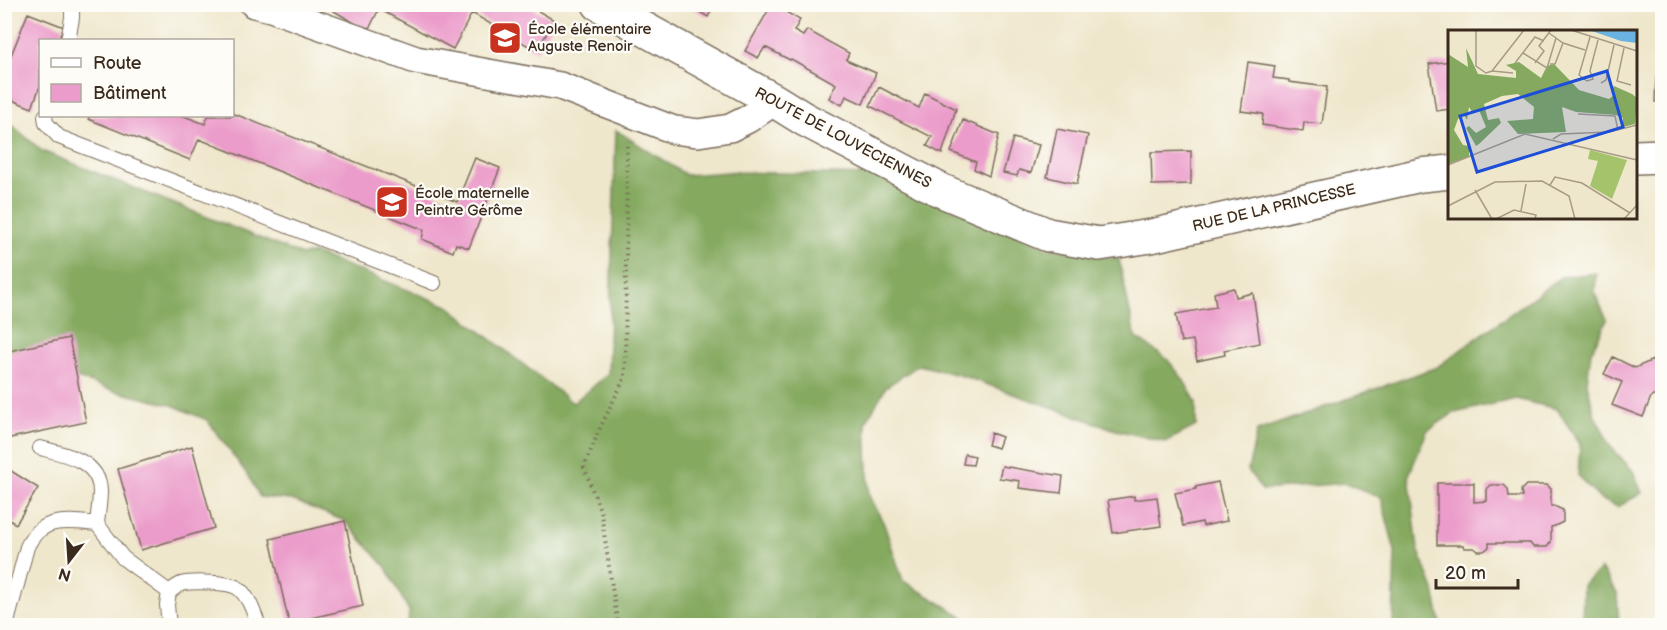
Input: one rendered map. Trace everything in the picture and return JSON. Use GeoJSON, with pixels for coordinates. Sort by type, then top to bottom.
{"type":"FeatureCollection","features":[{"type":"Feature","properties":{"kind":"street"},"geometry":{"type":"LineString","coordinates":[[254,4],[416,60],[560,86],[674,130],[698,133],[730,128],[775,101]]}},
{"type":"Feature","properties":{"kind":"street","name":"ROUTE DE LOUVECIENNES"},"geometry":{"type":"LineString","coordinates":[[599,4],[804,119],[940,190],[1048,235],[1099,244]]}},
{"type":"Feature","properties":{"kind":"street"},"geometry":{"type":"LineString","coordinates":[[1637,157],[1662,156]]}},
{"type":"Feature","properties":{"kind":"street","name":"RUE DE LA PRINCESSE"},"geometry":{"type":"LineString","coordinates":[[1099,244],[1151,236],[1421,175],[1448,172]]}},
{"type":"Feature","properties":{"kind":"lane"},"geometry":{"type":"LineString","coordinates":[[68,39],[72,4]]}},
{"type":"Feature","properties":{"kind":"lane"},"geometry":{"type":"LineString","coordinates":[[45,117],[46,123],[59,137],[434,284]]}},
{"type":"Feature","properties":{"kind":"lane"},"geometry":{"type":"LineString","coordinates":[[40,448],[69,455],[89,466],[96,475],[100,489],[97,524],[123,558],[170,592]]}},
{"type":"Feature","properties":{"kind":"lane"},"geometry":{"type":"LineString","coordinates":[[6,626],[31,538],[44,526],[60,522],[97,524]]}},
{"type":"Feature","properties":{"kind":"lane"},"geometry":{"type":"LineString","coordinates":[[169,626],[167,605],[170,592],[178,585],[189,582],[214,582],[237,588],[248,601],[259,626]]}},
{"type":"Feature","properties":{"kind":"path"},"geometry":{"type":"LineString","coordinates":[[618,626],[601,513],[584,467],[625,377],[627,111]]}},
{"type":"Feature","properties":{"kind":"green space"},"geometry":{"type":"Polygon","coordinates":[[[4,118],[42,151],[302,255],[315,253],[448,306],[573,403],[608,374],[616,130],[686,175],[729,172],[872,175],[1050,248],[1119,259],[1135,337],[1167,359],[1183,379],[1196,402],[1196,426],[1165,442],[1116,430],[963,376],[919,365],[886,387],[866,422],[869,495],[884,524],[903,581],[975,625],[408,625],[409,611],[385,566],[345,521],[292,500],[260,497],[247,474],[207,420],[172,405],[114,391],[5,352],[4,118]]]}},
{"type":"Feature","properties":{"kind":"green space"},"geometry":{"type":"Polygon","coordinates":[[[1596,273],[1595,294],[1607,320],[1591,352],[1587,383],[1594,413],[1610,446],[1633,471],[1642,493],[1618,507],[1600,499],[1578,476],[1580,444],[1557,409],[1516,399],[1454,413],[1427,431],[1409,475],[1418,549],[1434,590],[1441,625],[1393,625],[1395,551],[1381,497],[1345,483],[1262,490],[1248,470],[1257,431],[1437,367],[1561,277],[1596,273]]]}},
{"type":"Feature","properties":{"kind":"green space"},"geometry":{"type":"Polygon","coordinates":[[[1601,569],[1617,593],[1619,625],[1582,625],[1583,584],[1601,569]]]}},
{"type":"Feature","properties":{"kind":"building"},"geometry":{"type":"Polygon","coordinates":[[[322,4],[526,4],[554,20],[537,51],[472,13],[453,49],[379,9],[368,31],[322,4]]]}},
{"type":"Feature","properties":{"kind":"building"},"geometry":{"type":"Polygon","coordinates":[[[686,4],[715,4],[708,17],[686,4]]]}},
{"type":"Feature","properties":{"kind":"building"},"geometry":{"type":"Polygon","coordinates":[[[772,4],[800,20],[794,31],[803,36],[807,30],[849,53],[846,60],[876,73],[863,104],[846,96],[842,105],[829,98],[836,84],[765,47],[758,58],[745,51],[772,4]]]}},
{"type":"Feature","properties":{"kind":"building"},"geometry":{"type":"Polygon","coordinates":[[[28,13],[64,27],[58,39],[39,39],[39,89],[32,108],[4,97],[4,73],[28,13]]]}},
{"type":"Feature","properties":{"kind":"building"},"geometry":{"type":"Polygon","coordinates":[[[1448,61],[1448,109],[1436,111],[1429,64],[1448,61]]]}},
{"type":"Feature","properties":{"kind":"building"},"geometry":{"type":"Polygon","coordinates":[[[1248,62],[1275,66],[1273,78],[1327,87],[1322,124],[1304,122],[1303,131],[1262,125],[1263,114],[1241,111],[1248,62]]]}},
{"type":"Feature","properties":{"kind":"building"},"geometry":{"type":"Polygon","coordinates":[[[1656,77],[1662,77],[1662,102],[1655,102],[1656,77]]]}},
{"type":"Feature","properties":{"kind":"building"},"geometry":{"type":"Polygon","coordinates":[[[879,87],[919,108],[925,93],[956,109],[942,154],[927,146],[932,137],[870,106],[879,87]]]}},
{"type":"Feature","properties":{"kind":"building"},"geometry":{"type":"Polygon","coordinates":[[[234,114],[457,202],[475,158],[500,168],[469,248],[456,244],[453,252],[422,239],[424,230],[199,139],[190,160],[88,119],[89,117],[187,117],[205,124],[208,117],[234,117],[234,114]]]}},
{"type":"Feature","properties":{"kind":"building"},"geometry":{"type":"Polygon","coordinates":[[[963,120],[999,135],[989,176],[974,169],[976,162],[951,152],[963,120]]]}},
{"type":"Feature","properties":{"kind":"building"},"geometry":{"type":"Polygon","coordinates":[[[1057,129],[1088,135],[1077,184],[1047,177],[1057,129]]]}},
{"type":"Feature","properties":{"kind":"building"},"geometry":{"type":"Polygon","coordinates":[[[1013,138],[1039,145],[1031,173],[1019,170],[1017,176],[1003,173],[1013,138]]]}},
{"type":"Feature","properties":{"kind":"building"},"geometry":{"type":"Polygon","coordinates":[[[1191,151],[1191,184],[1152,185],[1151,152],[1191,151]]]}},
{"type":"Feature","properties":{"kind":"building"},"geometry":{"type":"Polygon","coordinates":[[[1234,288],[1236,297],[1253,293],[1260,343],[1224,350],[1225,355],[1197,361],[1193,340],[1181,342],[1176,314],[1216,307],[1214,293],[1234,288]]]}},
{"type":"Feature","properties":{"kind":"building"},"geometry":{"type":"Polygon","coordinates":[[[69,338],[86,422],[10,438],[4,413],[4,352],[69,338]]]}},
{"type":"Feature","properties":{"kind":"building"},"geometry":{"type":"Polygon","coordinates":[[[1662,356],[1662,392],[1651,397],[1643,417],[1612,405],[1622,382],[1604,374],[1613,357],[1635,368],[1662,356]]]}},
{"type":"Feature","properties":{"kind":"building"},"geometry":{"type":"Polygon","coordinates":[[[991,433],[1002,437],[998,448],[988,445],[991,433]]]}},
{"type":"Feature","properties":{"kind":"building"},"geometry":{"type":"Polygon","coordinates":[[[192,446],[214,528],[141,550],[118,469],[192,446]]]}},
{"type":"Feature","properties":{"kind":"building"},"geometry":{"type":"Polygon","coordinates":[[[965,454],[975,456],[973,465],[963,464],[965,454]]]}},
{"type":"Feature","properties":{"kind":"building"},"geometry":{"type":"Polygon","coordinates":[[[1002,466],[1063,476],[1061,493],[1019,488],[1020,481],[999,478],[1002,466]]]}},
{"type":"Feature","properties":{"kind":"building"},"geometry":{"type":"Polygon","coordinates":[[[8,469],[38,488],[16,524],[4,517],[4,474],[8,469]]]}},
{"type":"Feature","properties":{"kind":"building"},"geometry":{"type":"Polygon","coordinates":[[[1218,482],[1227,521],[1203,526],[1202,522],[1183,526],[1175,493],[1218,482]]]}},
{"type":"Feature","properties":{"kind":"building"},"geometry":{"type":"Polygon","coordinates":[[[1437,483],[1474,483],[1474,502],[1487,501],[1487,489],[1491,485],[1504,485],[1508,489],[1509,497],[1522,497],[1521,490],[1526,485],[1547,485],[1551,489],[1551,506],[1563,510],[1563,522],[1551,527],[1551,542],[1547,547],[1533,547],[1530,543],[1489,543],[1489,547],[1484,551],[1478,551],[1474,548],[1464,548],[1463,545],[1437,545],[1437,483]]]}},
{"type":"Feature","properties":{"kind":"building"},"geometry":{"type":"Polygon","coordinates":[[[1134,496],[1134,500],[1157,497],[1161,526],[1113,533],[1108,500],[1134,496]]]}},
{"type":"Feature","properties":{"kind":"building"},"geometry":{"type":"Polygon","coordinates":[[[345,521],[363,606],[289,623],[270,539],[345,521]]]}},
{"type":"Feature","properties":{"kind":"place","name":"École élémentaire Auguste Renoir"},"geometry":{"type":"Point","coordinates":[505,38]}},
{"type":"Feature","properties":{"kind":"place","name":"École maternelle Peintre Gérôme"},"geometry":{"type":"Point","coordinates":[392,202]}}]}
